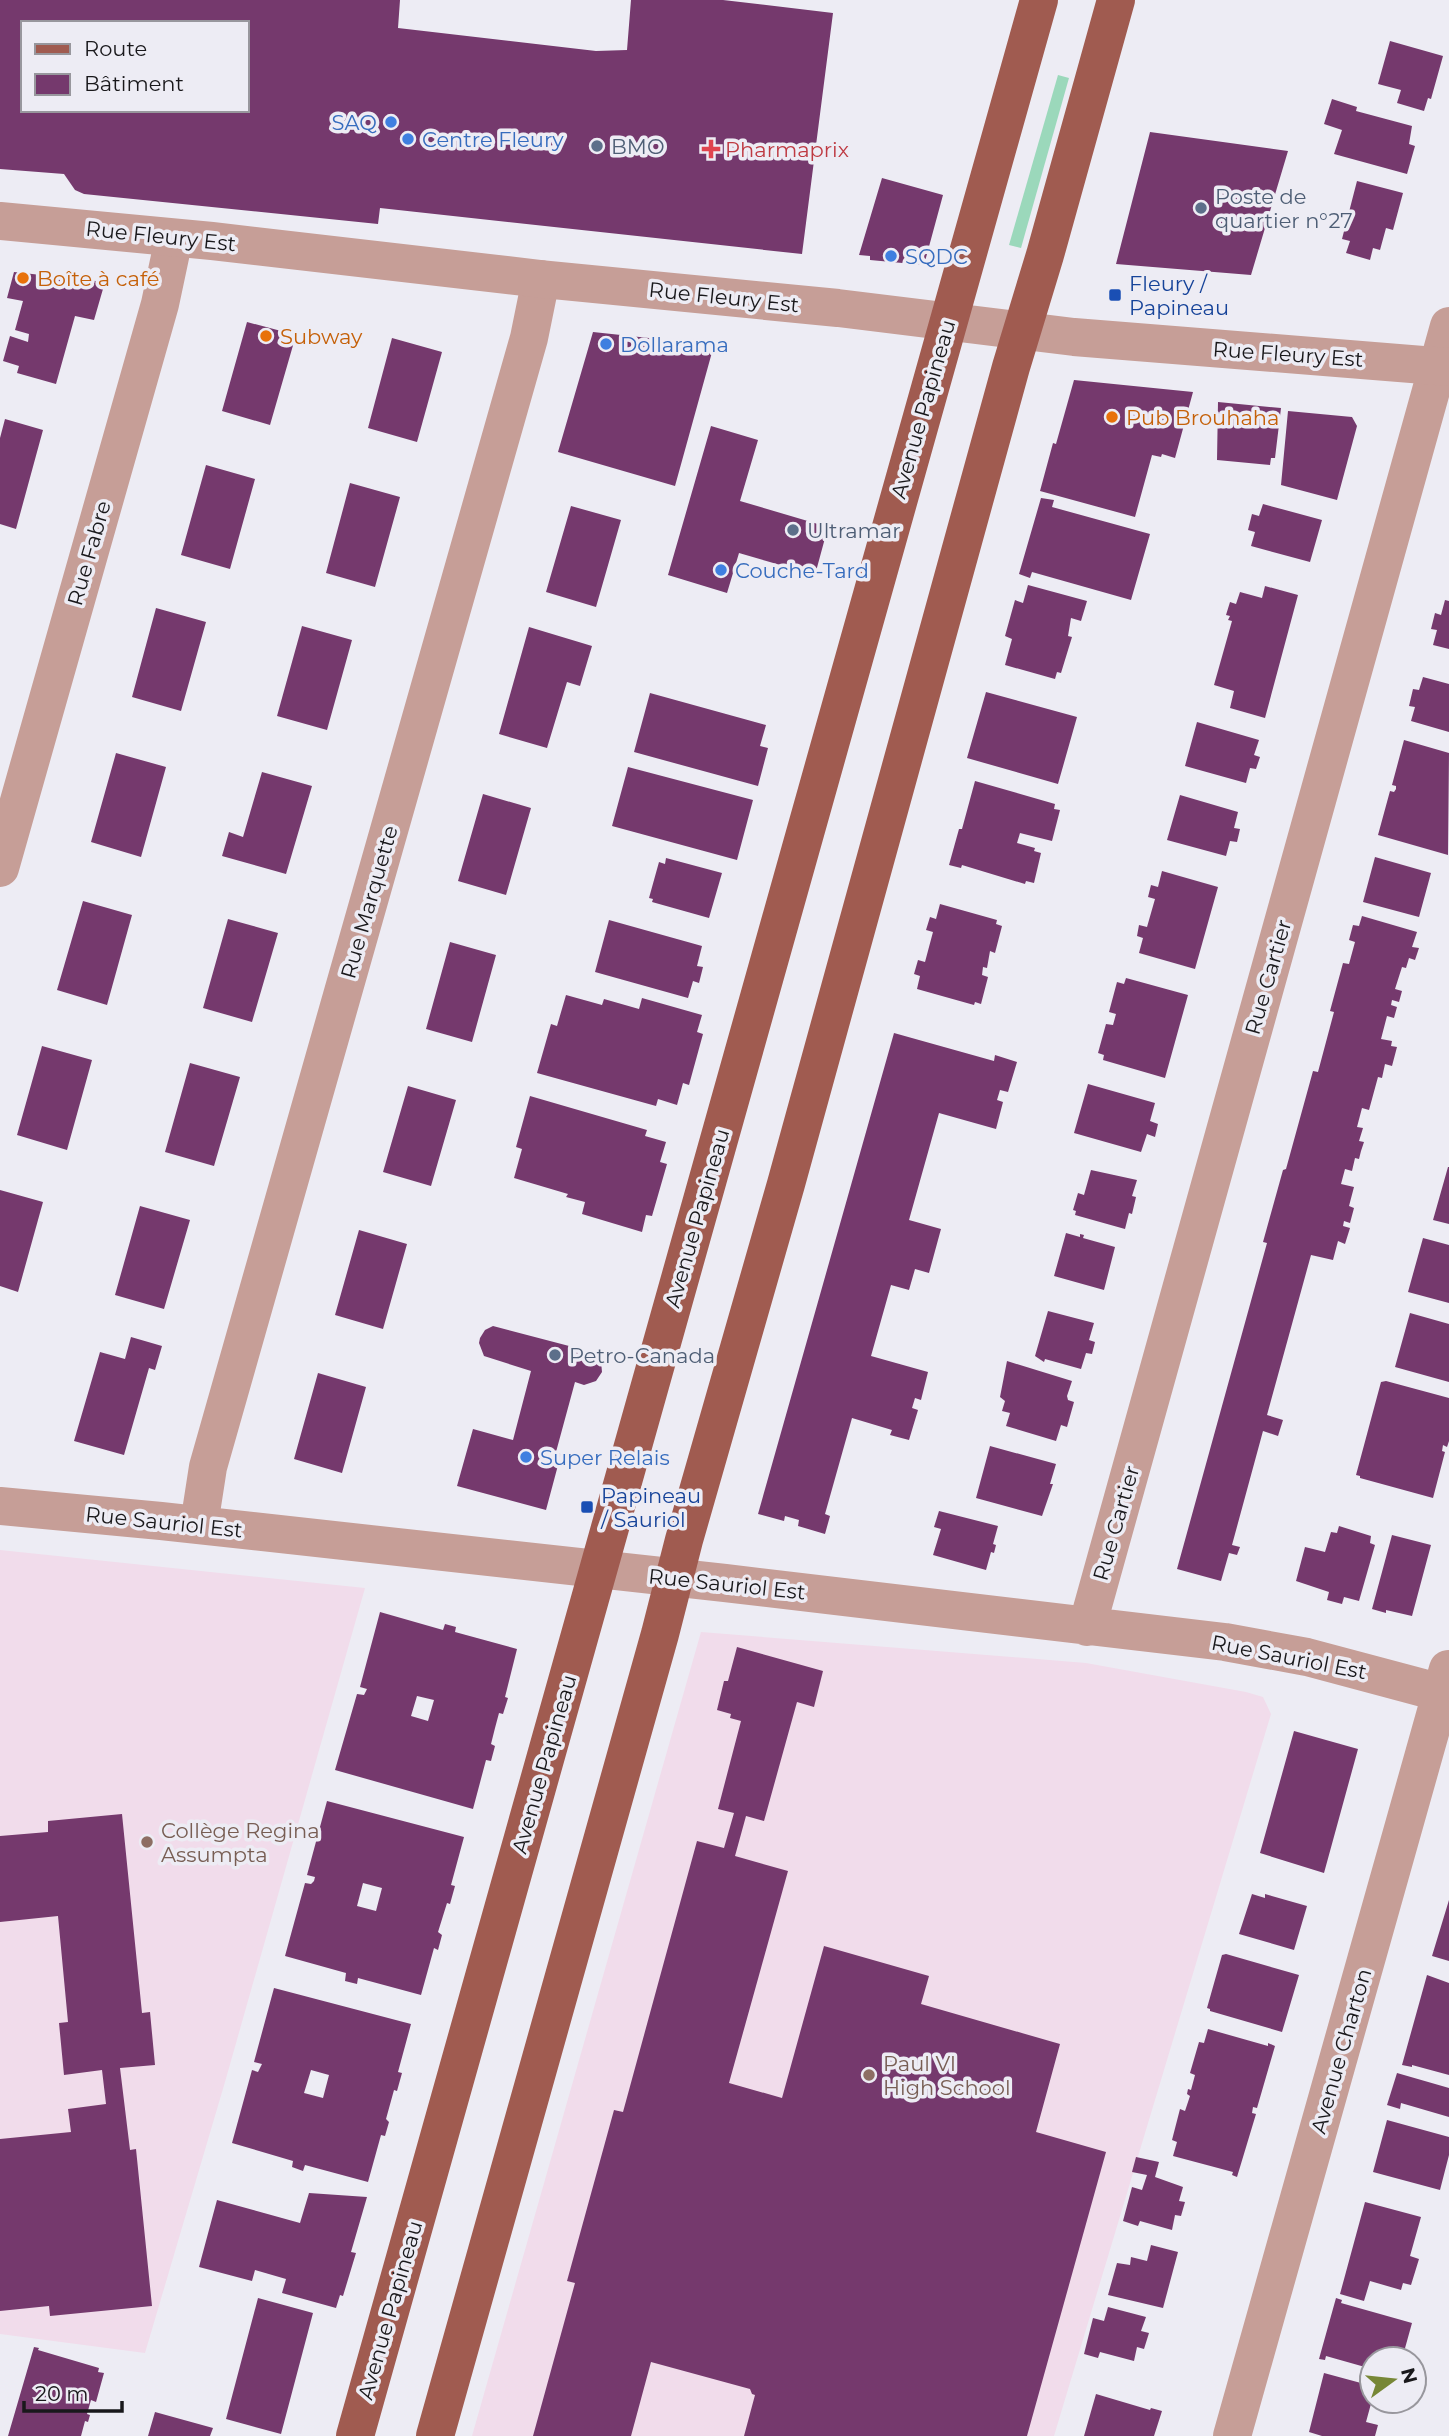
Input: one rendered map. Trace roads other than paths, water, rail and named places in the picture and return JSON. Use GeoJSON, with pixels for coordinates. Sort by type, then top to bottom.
{"type":"FeatureCollection","features":[{"type":"Feature","properties":{"kind":"main road","name":"Avenue Papineau"},"geometry":{"type":"LineString","coordinates":[[355,2436],[1039,0]]}},
{"type":"Feature","properties":{"kind":"main road"},"geometry":{"type":"LineString","coordinates":[[435,2436],[1116,0]]}},
{"type":"Feature","properties":{"kind":"street","name":"Rue Fleury Est"},"geometry":{"type":"LineString","coordinates":[[0,221],[1100,339],[1444,366]]}},
{"type":"Feature","properties":{"kind":"street","name":"Rue Fabre"},"geometry":{"type":"LineString","coordinates":[[0,868],[160,304],[174,238]]}},
{"type":"Feature","properties":{"kind":"street","name":"Rue Marquette"},"geometry":{"type":"LineString","coordinates":[[199,1525],[208,1467],[529,338],[541,279]]}},
{"type":"Feature","properties":{"kind":"street","name":"Rue Cartier"},"geometry":{"type":"LineString","coordinates":[[1087,1628],[1444,366],[1449,326]]}},
{"type":"Feature","properties":{"kind":"street","name":"Rue Sauriol Est"},"geometry":{"type":"LineString","coordinates":[[0,1506],[199,1525],[725,1583],[1087,1628],[1225,1642],[1447,1685]]}},
{"type":"Feature","properties":{"kind":"street","name":"Avenue Charton"},"geometry":{"type":"LineString","coordinates":[[1232,2436],[1447,1685]]}},
{"type":"Feature","properties":{"kind":"place","name":"SAQ"},"geometry":{"type":"Point","coordinates":[391,122]}},
{"type":"Feature","properties":{"kind":"place","name":"Centre Fleury"},"geometry":{"type":"Point","coordinates":[408,139]}},
{"type":"Feature","properties":{"kind":"place","name":"BMO"},"geometry":{"type":"Point","coordinates":[597,146]}},
{"type":"Feature","properties":{"kind":"place","name":"Pharmaprix"},"geometry":{"type":"Point","coordinates":[711,149]}},
{"type":"Feature","properties":{"kind":"place","name":"Poste de quartier n°27"},"geometry":{"type":"Point","coordinates":[1201,208]}},
{"type":"Feature","properties":{"kind":"place","name":"SQDC"},"geometry":{"type":"Point","coordinates":[891,256]}},
{"type":"Feature","properties":{"kind":"place","name":"Boîte à café"},"geometry":{"type":"Point","coordinates":[23,278]}},
{"type":"Feature","properties":{"kind":"place","name":"Fleury / Papineau"},"geometry":{"type":"Point","coordinates":[1115,295]}},
{"type":"Feature","properties":{"kind":"place","name":"Subway"},"geometry":{"type":"Point","coordinates":[266,336]}},
{"type":"Feature","properties":{"kind":"place","name":"Dollarama"},"geometry":{"type":"Point","coordinates":[606,344]}},
{"type":"Feature","properties":{"kind":"place","name":"Pub Brouhaha"},"geometry":{"type":"Point","coordinates":[1112,417]}},
{"type":"Feature","properties":{"kind":"place","name":"Ultramar"},"geometry":{"type":"Point","coordinates":[793,530]}},
{"type":"Feature","properties":{"kind":"place","name":"Couche-Tard"},"geometry":{"type":"Point","coordinates":[721,570]}},
{"type":"Feature","properties":{"kind":"place","name":"Petro-Canada"},"geometry":{"type":"Point","coordinates":[555,1355]}},
{"type":"Feature","properties":{"kind":"place","name":"Super Relais"},"geometry":{"type":"Point","coordinates":[526,1457]}},
{"type":"Feature","properties":{"kind":"place","name":"Papineau / Sauriol"},"geometry":{"type":"Point","coordinates":[587,1507]}},
{"type":"Feature","properties":{"kind":"place","name":"Collège Regina Assumpta"},"geometry":{"type":"Point","coordinates":[147,1842]}},
{"type":"Feature","properties":{"kind":"place","name":"Paul VI High School"},"geometry":{"type":"Point","coordinates":[869,2075]}}]}
